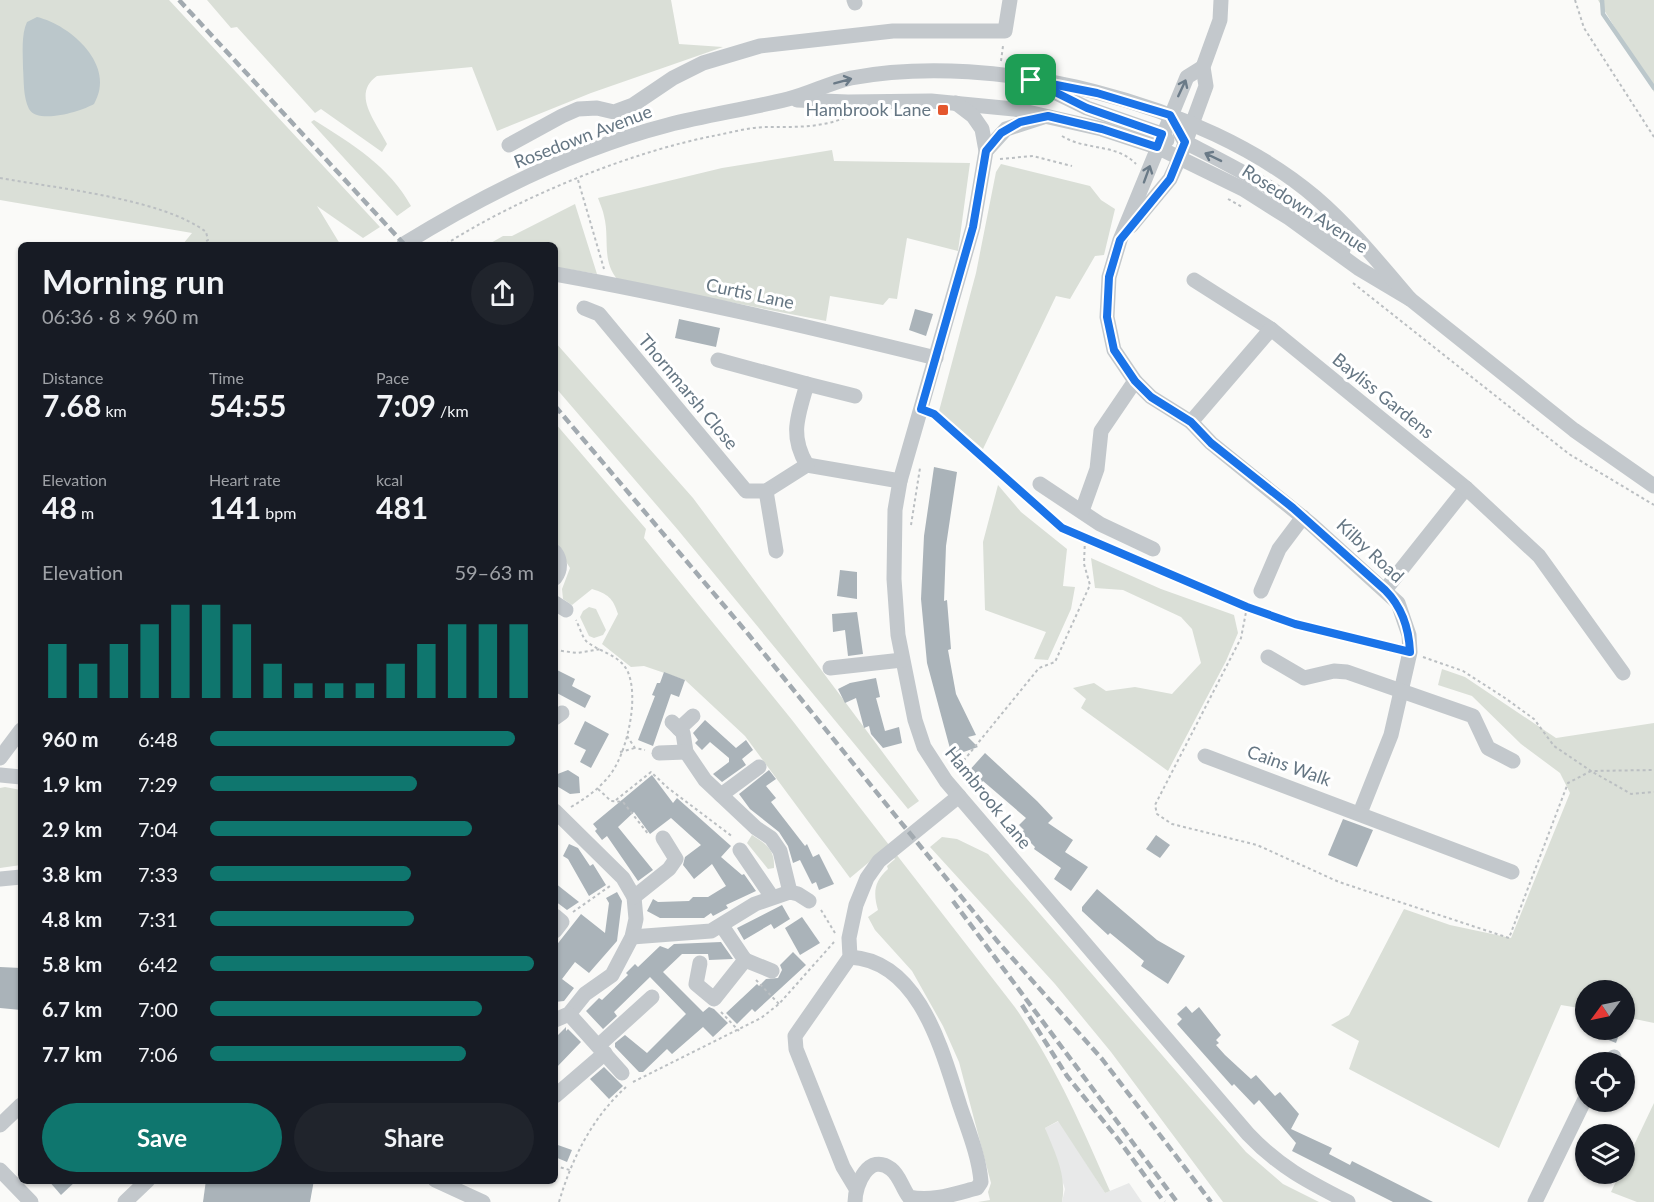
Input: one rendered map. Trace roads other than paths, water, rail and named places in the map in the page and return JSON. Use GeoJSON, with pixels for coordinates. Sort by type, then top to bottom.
{"type":"FeatureCollection","features":[{"type":"Feature","properties":{"kind":"street"},"geometry":{"type":"LineString","coordinates":[[509,145],[570,112],[597,108],[615,112],[633,105],[673,78],[703,63],[760,46],[893,31],[1005,31],[1010,0]]}},
{"type":"Feature","properties":{"kind":"street"},"geometry":{"type":"LineString","coordinates":[[1203,67],[1220,20],[1221,0]]}},
{"type":"Feature","properties":{"kind":"street","name":"Kilby Road"},"geometry":{"type":"LineString","coordinates":[[1120,240],[1170,179],[1206,86],[1203,67],[1187,77],[1120,240],[1109,277],[1107,317],[1114,350],[1135,381],[1151,397],[1191,422],[1211,443],[1303,517],[1398,603],[1409,635],[1410,652],[1391,735],[1360,813]]}},
{"type":"Feature","properties":{"kind":"street","name":"Rosedown Avenue"},"geometry":{"type":"LineString","coordinates":[[407,242],[528,177],[618,141],[665,126],[788,99],[842,80],[891,74],[988,74],[1031,80],[1097,93],[1170,115],[1249,153],[1315,197],[1356,237],[1410,299],[1574,430],[1654,486]]}},
{"type":"Feature","properties":{"kind":"street"},"geometry":{"type":"LineString","coordinates":[[1031,80],[1160,140],[1180,157]]}},
{"type":"Feature","properties":{"kind":"street","name":"Rosedown Avenue"},"geometry":{"type":"LineString","coordinates":[[788,99],[956,103],[1014,109],[1160,140]]}},
{"type":"Feature","properties":{"kind":"street","name":"Hambrook Lane"},"geometry":{"type":"LineString","coordinates":[[956,103],[973,116],[981,129],[984,157],[973,227],[936,358],[930,410],[900,482],[896,510],[894,579],[902,660],[924,747],[934,765],[959,796],[1270,1157],[1291,1173],[1348,1202]]}},
{"type":"Feature","properties":{"kind":"street"},"geometry":{"type":"LineString","coordinates":[[1170,115],[1185,142],[1259,181],[1299,206],[1326,230],[1353,274]]}},
{"type":"Feature","properties":{"kind":"street"},"geometry":{"type":"LineString","coordinates":[[984,157],[1006,129],[1020,122],[1048,116]]}},
{"type":"Feature","properties":{"kind":"street","name":"Rosedown Avenue"},"geometry":{"type":"LineString","coordinates":[[1180,157],[1243,189],[1289,218],[1353,274],[1410,299]]}},
{"type":"Feature","properties":{"kind":"street","name":"Curtis Lane"},"geometry":{"type":"LineString","coordinates":[[558,275],[809,327],[936,358]]}},
{"type":"Feature","properties":{"kind":"street","name":"Bayliss Gardens"},"geometry":{"type":"LineString","coordinates":[[1194,280],[1271,329],[1466,488],[1539,556],[1623,673]]}},
{"type":"Feature","properties":{"kind":"street","name":"Thornmarsh Close"},"geometry":{"type":"LineString","coordinates":[[584,308],[599,314],[746,491],[766,491]]}},
{"type":"Feature","properties":{"kind":"street"},"geometry":{"type":"LineString","coordinates":[[1191,422],[1271,329]]}},
{"type":"Feature","properties":{"kind":"street"},"geometry":{"type":"LineString","coordinates":[[718,360],[855,396]]}},
{"type":"Feature","properties":{"kind":"street"},"geometry":{"type":"LineString","coordinates":[[1082,511],[1097,469],[1101,431],[1135,381]]}},
{"type":"Feature","properties":{"kind":"street"},"geometry":{"type":"LineString","coordinates":[[807,384],[795,427],[797,449],[807,465]]}},
{"type":"Feature","properties":{"kind":"street"},"geometry":{"type":"LineString","coordinates":[[776,551],[766,491],[807,465],[900,482]]}},
{"type":"Feature","properties":{"kind":"street"},"geometry":{"type":"LineString","coordinates":[[1040,484],[1100,524],[1153,549]]}},
{"type":"Feature","properties":{"kind":"street"},"geometry":{"type":"LineString","coordinates":[[1385,590],[1466,488]]}},
{"type":"Feature","properties":{"kind":"street"},"geometry":{"type":"LineString","coordinates":[[1261,591],[1279,549],[1303,517]]}},
{"type":"Feature","properties":{"kind":"street"},"geometry":{"type":"LineString","coordinates":[[1268,657],[1304,678],[1334,671],[1347,672],[1473,716],[1488,748],[1513,761]]}},
{"type":"Feature","properties":{"kind":"street"},"geometry":{"type":"LineString","coordinates":[[830,668],[902,660]]}},
{"type":"Feature","properties":{"kind":"street"},"geometry":{"type":"LineString","coordinates":[[693,716],[676,726],[683,733],[686,752],[705,780],[756,828],[771,838],[780,851],[790,892]]}},
{"type":"Feature","properties":{"kind":"street"},"geometry":{"type":"LineString","coordinates":[[0,758],[18,734]]}},
{"type":"Feature","properties":{"kind":"street"},"geometry":{"type":"LineString","coordinates":[[659,753],[686,752]]}},
{"type":"Feature","properties":{"kind":"street","name":"Cains Walk"},"geometry":{"type":"LineString","coordinates":[[1205,756],[1360,813]]}},
{"type":"Feature","properties":{"kind":"street"},"geometry":{"type":"LineString","coordinates":[[721,795],[759,767]]}},
{"type":"Feature","properties":{"kind":"street"},"geometry":{"type":"LineString","coordinates":[[0,775],[18,777]]}},
{"type":"Feature","properties":{"kind":"street"},"geometry":{"type":"LineString","coordinates":[[855,1194],[795,1049],[795,1036],[850,957],[849,938],[856,905],[867,878],[879,861],[959,796]]}},
{"type":"Feature","properties":{"kind":"street"},"geometry":{"type":"LineString","coordinates":[[558,813],[623,878],[634,897],[636,919],[632,937],[612,975],[585,994],[562,1017],[601,1050],[622,1073]]}},
{"type":"Feature","properties":{"kind":"street"},"geometry":{"type":"LineString","coordinates":[[1360,813],[1512,872]]}},
{"type":"Feature","properties":{"kind":"street"},"geometry":{"type":"LineString","coordinates":[[634,897],[669,869],[676,859],[663,838]]}},
{"type":"Feature","properties":{"kind":"street"},"geometry":{"type":"LineString","coordinates":[[740,850],[772,897]]}},
{"type":"Feature","properties":{"kind":"street"},"geometry":{"type":"LineString","coordinates":[[0,879],[18,878]]}},
{"type":"Feature","properties":{"kind":"street"},"geometry":{"type":"LineString","coordinates":[[632,937],[711,931],[755,904],[790,892],[809,901]]}},
{"type":"Feature","properties":{"kind":"street"},"geometry":{"type":"LineString","coordinates":[[722,926],[745,960],[772,971]]}},
{"type":"Feature","properties":{"kind":"street"},"geometry":{"type":"LineString","coordinates":[[850,957],[866,958],[886,968],[917,1001],[943,1055],[971,1140],[981,1182],[977,1188],[931,1200],[917,1199],[909,1197],[894,1170],[876,1165],[867,1169],[855,1194]]}},
{"type":"Feature","properties":{"kind":"street"},"geometry":{"type":"LineString","coordinates":[[700,963],[696,984],[714,999],[745,960]]}},
{"type":"Feature","properties":{"kind":"street"},"geometry":{"type":"LineString","coordinates":[[558,1093],[652,997]]}},
{"type":"Feature","properties":{"kind":"street"},"geometry":{"type":"LineString","coordinates":[[0,1125],[18,1108]]}},
{"type":"Feature","properties":{"kind":"street"},"geometry":{"type":"LineString","coordinates":[[1535,1202],[1579,1112]]}},
{"type":"Feature","properties":{"kind":"street"},"geometry":{"type":"LineString","coordinates":[[0,1170],[31,1202]]}},
{"type":"Feature","properties":{"kind":"street"},"geometry":{"type":"LineString","coordinates":[[125,1202],[144,1184]]}},
{"type":"Feature","properties":{"kind":"street"},"geometry":{"type":"LineString","coordinates":[[444,1184],[483,1202]]}},
{"type":"Feature","properties":{"kind":"waterway"},"geometry":{"type":"LineString","coordinates":[[1602,0],[1603,14],[1654,88]]}},
{"type":"Feature","properties":{"kind":"railway"},"geometry":{"type":"LineString","coordinates":[[179,0],[402,242]]}},
{"type":"Feature","properties":{"kind":"railway"},"geometry":{"type":"LineString","coordinates":[[558,410],[749,635],[998,942],[1102,1059],[1211,1202]]}},
{"type":"Feature","properties":{"kind":"railway"},"geometry":{"type":"LineString","coordinates":[[953,901],[1177,1202]]}},
{"type":"Feature","properties":{"kind":"railway"},"geometry":{"type":"LineString","coordinates":[[1022,1005],[1067,1076],[1118,1139],[1164,1202]]}},
{"type":"Feature","properties":{"kind":"place","name":"Hambrook Lane"},"geometry":{"type":"Point","coordinates":[943,110]}}]}
